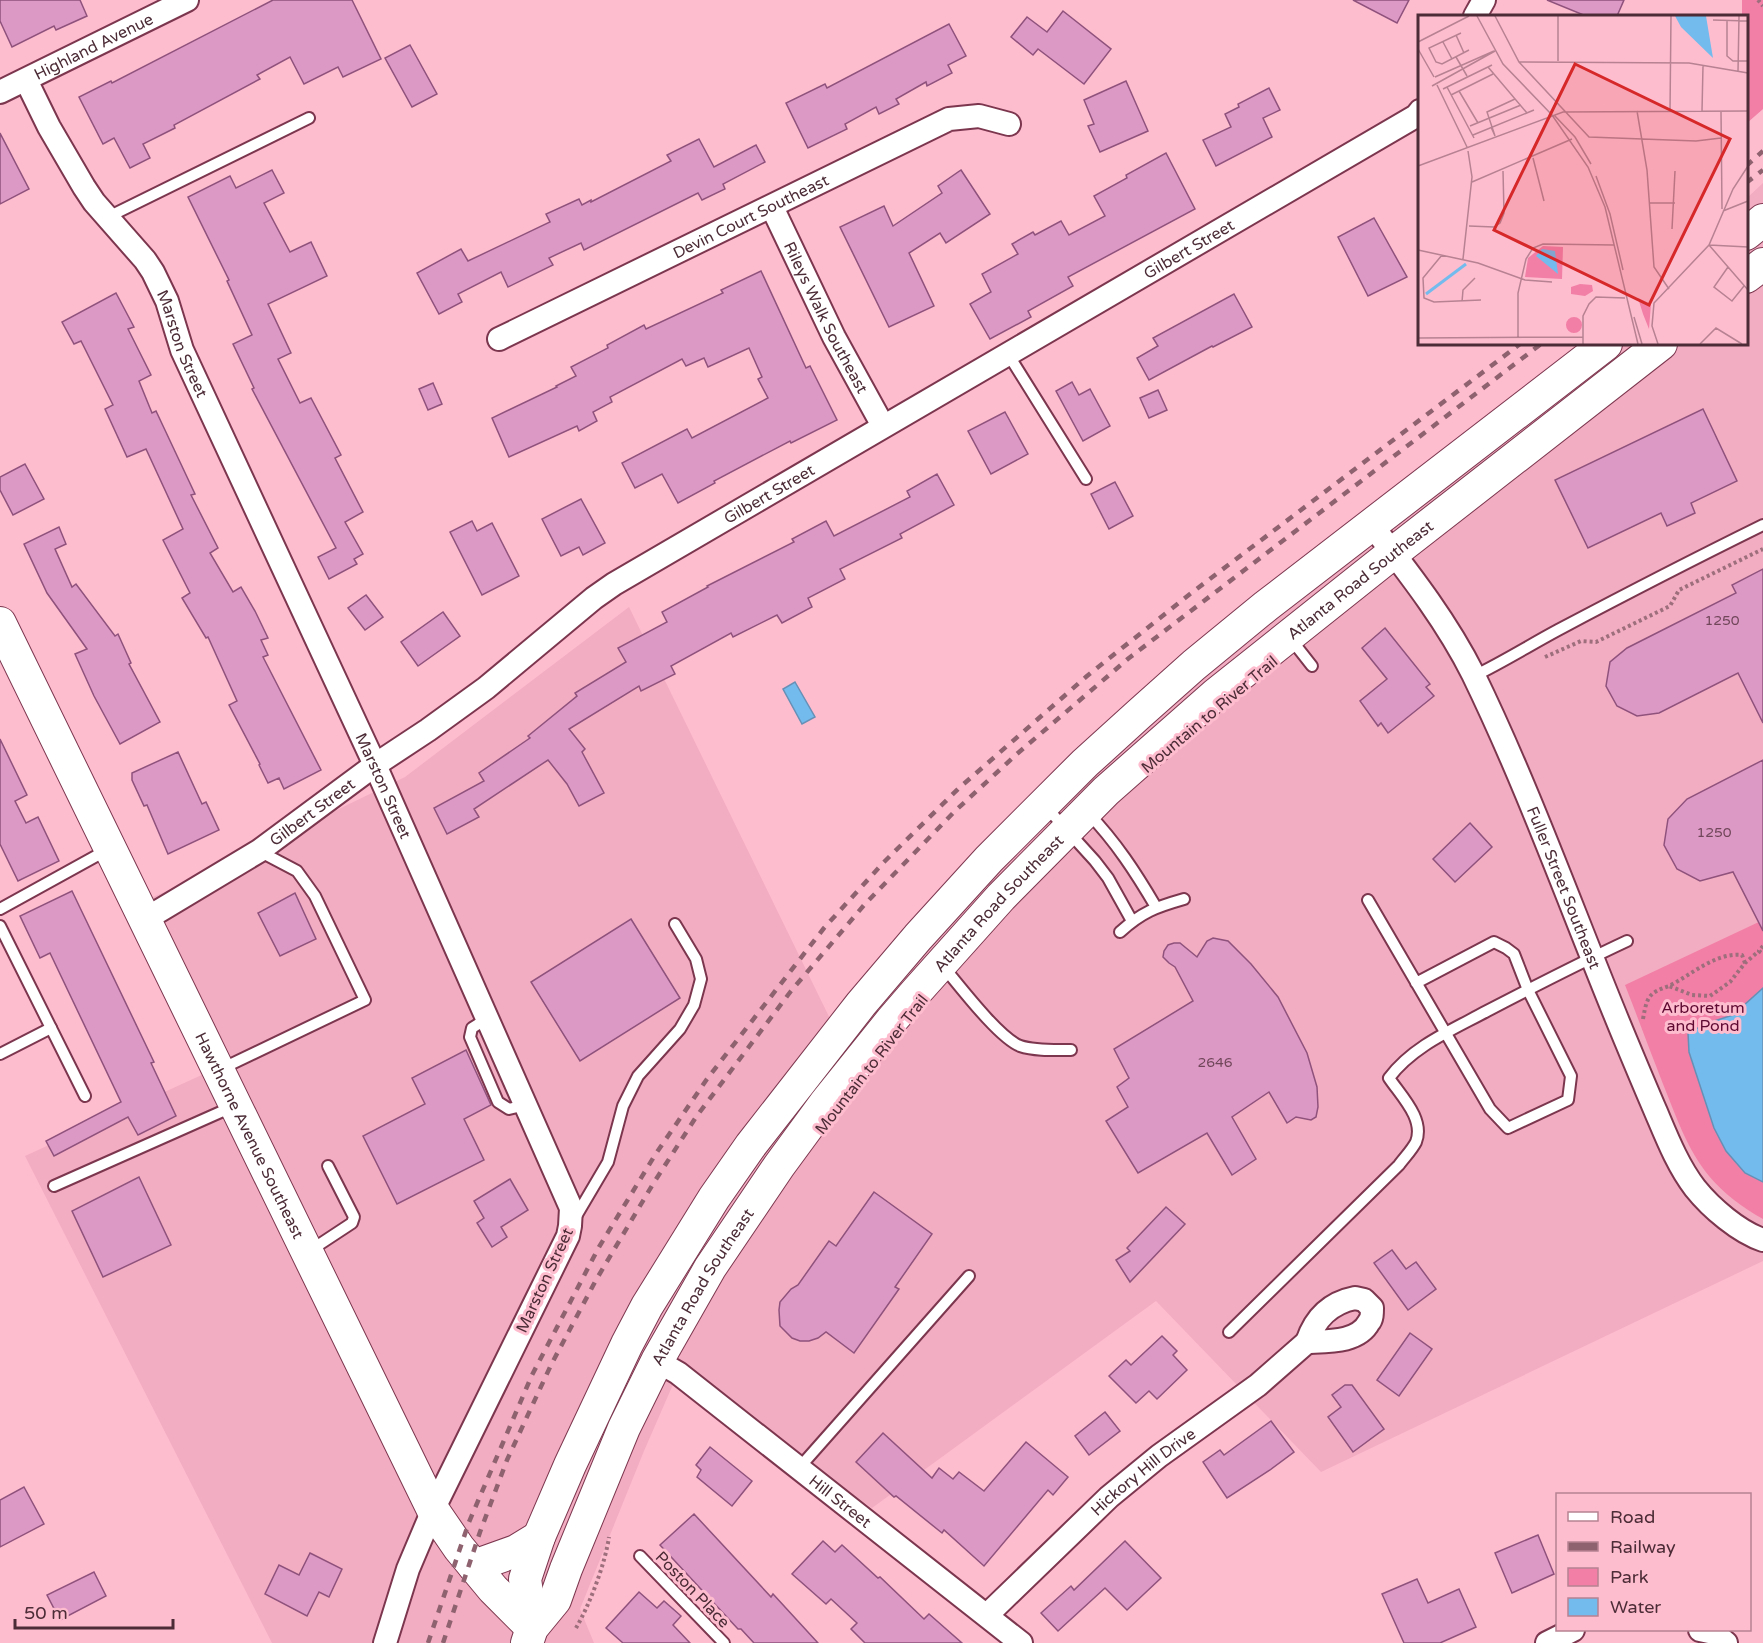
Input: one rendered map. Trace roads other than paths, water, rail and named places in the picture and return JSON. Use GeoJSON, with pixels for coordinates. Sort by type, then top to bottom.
{"type":"FeatureCollection","features":[{"type":"Feature","properties":{"kind":"main road"},"geometry":{"type":"LineString","coordinates":[[1748,232],[1763,220]]}},
{"type":"Feature","properties":{"kind":"main road"},"geometry":{"type":"LineString","coordinates":[[1748,275],[1763,264]]}},
{"type":"Feature","properties":{"kind":"main road","name":"Atlanta Road Southeast"},"geometry":{"type":"LineString","coordinates":[[535,1638],[525,1579],[539,1537],[570,1465],[642,1352],[710,1268],[765,1155],[813,1064],[918,937],[1043,804],[1194,665],[1371,524],[1605,345]]}},
{"type":"Feature","properties":{"kind":"main road","name":"Atlanta Road Southeast"},"geometry":{"type":"LineString","coordinates":[[765,1155],[826,1102],[891,1021],[1001,897],[1106,791],[1288,635],[1660,345]]}},
{"type":"Feature","properties":{"kind":"main road","name":"Hawthorne Avenue Southeast"},"geometry":{"type":"LineString","coordinates":[[2,630],[433,1510],[474,1566],[535,1638]]}},
{"type":"Feature","properties":{"kind":"main road","name":"Atlanta Road Southeast"},"geometry":{"type":"LineString","coordinates":[[535,1638],[555,1600],[624,1428],[642,1352]]}},
{"type":"Feature","properties":{"kind":"main road"},"geometry":{"type":"LineString","coordinates":[[474,1566],[516,1551],[539,1537]]}},
{"type":"Feature","properties":{"kind":"street","name":"Highland Avenue"},"geometry":{"type":"LineString","coordinates":[[0,93],[187,0]]}},
{"type":"Feature","properties":{"kind":"street"},"geometry":{"type":"LineString","coordinates":[[1476,15],[1484,0]]}},
{"type":"Feature","properties":{"kind":"street","name":"Marston Street"},"geometry":{"type":"LineString","coordinates":[[26,80],[49,127],[94,202],[145,260],[161,286],[182,350],[375,765],[571,1208],[568,1236],[433,1510],[408,1569],[386,1643]]}},
{"type":"Feature","properties":{"kind":"street","name":"Gilbert Street"},"geometry":{"type":"LineString","coordinates":[[144,920],[259,851],[375,765],[486,688],[614,584],[1416,116],[1418,113]]}},
{"type":"Feature","properties":{"kind":"street","name":"Devin Court Southeast"},"geometry":{"type":"LineString","coordinates":[[499,339],[949,119],[979,116],[1009,124]]}},
{"type":"Feature","properties":{"kind":"street","name":"Rileys Walk Southeast"},"geometry":{"type":"LineString","coordinates":[[772,207],[834,337],[883,426]]}},
{"type":"Feature","properties":{"kind":"street","name":"Fuller Street Southeast"},"geometry":{"type":"LineString","coordinates":[[1371,524],[1439,616],[1474,676],[1536,817],[1591,958],[1679,1163],[1696,1189],[1725,1218],[1763,1240]]}},
{"type":"Feature","properties":{"kind":"street","name":"Hickory Hill Drive"},"geometry":{"type":"LineString","coordinates":[[987,1615],[1109,1497],[1159,1456],[1258,1385],[1308,1342]]}},
{"type":"Feature","properties":{"kind":"street","name":"Hill Street"},"geometry":{"type":"LineString","coordinates":[[642,1352],[678,1373],[1021,1643]]}},
{"type":"Feature","properties":{"kind":"street"},"geometry":{"type":"LineString","coordinates":[[1547,1643],[1569,1631]]}},
{"type":"Feature","properties":{"kind":"street"},"geometry":{"type":"LineString","coordinates":[[1707,1631],[1714,1633],[1726,1643]]}},
{"type":"Feature","properties":{"kind":"lane"},"geometry":{"type":"LineString","coordinates":[[108,217],[309,118]]}},
{"type":"Feature","properties":{"kind":"lane"},"geometry":{"type":"LineString","coordinates":[[1008,354],[1086,479]]}},
{"type":"Feature","properties":{"kind":"lane"},"geometry":{"type":"LineString","coordinates":[[1474,676],[1649,582],[1763,525]]}},
{"type":"Feature","properties":{"kind":"lane"},"geometry":{"type":"LineString","coordinates":[[1288,635],[1312,666]]}},
{"type":"Feature","properties":{"kind":"lane"},"geometry":{"type":"LineString","coordinates":[[1043,804],[1106,832],[1126,858],[1156,907]]}},
{"type":"Feature","properties":{"kind":"lane"},"geometry":{"type":"LineString","coordinates":[[1077,821],[1132,921]]}},
{"type":"Feature","properties":{"kind":"lane"},"geometry":{"type":"LineString","coordinates":[[0,909],[110,849]]}},
{"type":"Feature","properties":{"kind":"lane"},"geometry":{"type":"LineString","coordinates":[[218,1070],[365,1000],[315,896],[297,871],[259,851]]}},
{"type":"Feature","properties":{"kind":"lane"},"geometry":{"type":"LineString","coordinates":[[1120,932],[1132,921],[1156,907],[1184,899]]}},
{"type":"Feature","properties":{"kind":"lane"},"geometry":{"type":"LineString","coordinates":[[1368,900],[1416,983],[1490,1109],[1508,1128],[1568,1100],[1570,1076],[1528,990],[1514,954],[1494,942],[1416,983]]}},
{"type":"Feature","properties":{"kind":"lane"},"geometry":{"type":"LineString","coordinates":[[570,1226],[608,1162],[623,1106],[638,1076],[680,1029],[694,1005],[701,979],[699,969],[696,959],[675,924]]}},
{"type":"Feature","properties":{"kind":"lane"},"geometry":{"type":"LineString","coordinates":[[0,926],[85,1096]]}},
{"type":"Feature","properties":{"kind":"lane"},"geometry":{"type":"LineString","coordinates":[[1230,1332],[1399,1166],[1415,1144],[1419,1131],[1414,1115],[1389,1078],[1396,1069],[1416,1050],[1446,1033],[1628,941]]}},
{"type":"Feature","properties":{"kind":"lane"},"geometry":{"type":"LineString","coordinates":[[941,964],[998,1031],[1012,1042],[1023,1047],[1071,1050]]}},
{"type":"Feature","properties":{"kind":"lane"},"geometry":{"type":"LineString","coordinates":[[0,1054],[51,1028]]}},
{"type":"Feature","properties":{"kind":"lane"},"geometry":{"type":"LineString","coordinates":[[54,1186],[235,1105]]}},
{"type":"Feature","properties":{"kind":"lane"},"geometry":{"type":"LineString","coordinates":[[308,1252],[352,1223],[354,1217],[328,1166]]}},
{"type":"Feature","properties":{"kind":"lane"},"geometry":{"type":"LineString","coordinates":[[799,1468],[969,1276]]}},
{"type":"Feature","properties":{"kind":"lane","name":"Poston Place"},"geometry":{"type":"LineString","coordinates":[[640,1557],[724,1643]]}},
{"type":"Feature","properties":{"kind":"water"},"geometry":{"type":"Polygon","coordinates":[[[795,682],[815,717],[802,724],[783,689],[795,682]]]}},
{"type":"Feature","properties":{"kind":"water"},"geometry":{"type":"Polygon","coordinates":[[[1763,988],[1763,1182],[1745,1173],[1726,1151],[1714,1128],[1689,1052],[1688,1033],[1708,1023],[1733,1015],[1763,988]]]}},
{"type":"Feature","properties":{"kind":"railway"},"geometry":{"type":"LineString","coordinates":[[1748,164],[1763,151]]}},
{"type":"Feature","properties":{"kind":"railway"},"geometry":{"type":"LineString","coordinates":[[1748,181],[1763,170]]}},
{"type":"Feature","properties":{"kind":"railway"},"geometry":{"type":"LineString","coordinates":[[428,1643],[469,1522],[532,1375],[599,1247],[655,1155],[707,1079],[824,928],[884,862],[958,789],[1087,676],[1190,594],[1519,345]]}},
{"type":"Feature","properties":{"kind":"railway"},"geometry":{"type":"LineString","coordinates":[[443,1643],[507,1460],[551,1365],[596,1280],[696,1117],[791,991],[865,904],[954,812],[1018,753],[1129,658],[1540,345]]}},
{"type":"Feature","properties":{"kind":"park label","name":"Arboretum and Pond"},"geometry":{"type":"Point","coordinates":[1703,1016]}}]}
